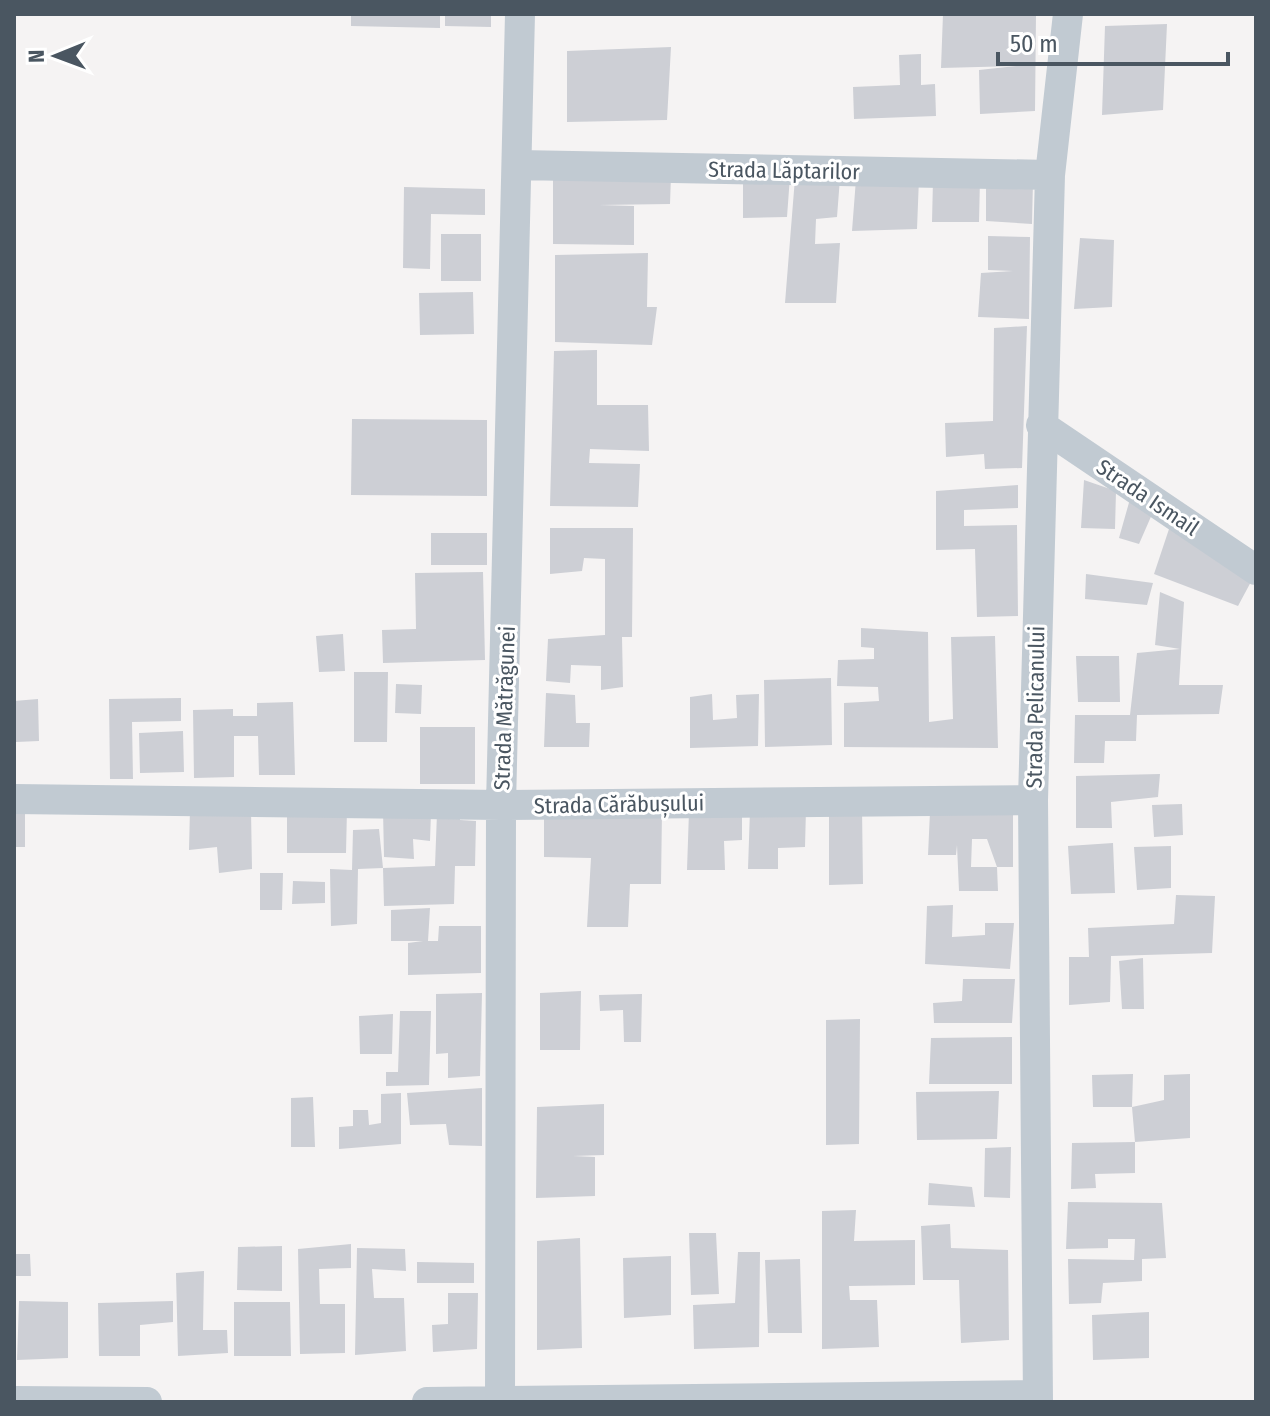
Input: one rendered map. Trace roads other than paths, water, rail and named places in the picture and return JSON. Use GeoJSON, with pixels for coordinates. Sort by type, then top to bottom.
{"type":"FeatureCollection","features":[{"type":"Feature","properties":{"kind":"street","name":"Strada Mătrăgunei"},"geometry":{"type":"LineString","coordinates":[[500,1402],[501,805],[520,14]]}},
{"type":"Feature","properties":{"kind":"street","name":"Strada Pelicanului"},"geometry":{"type":"LineString","coordinates":[[1038,1398],[1033,800],[1041,425],[1050,175],[1068,14]]}},
{"type":"Feature","properties":{"kind":"street","name":"Strada Lăptarilor"},"geometry":{"type":"LineString","coordinates":[[518,165],[1050,175]]}},
{"type":"Feature","properties":{"kind":"street","name":"Strada Ismail"},"geometry":{"type":"LineString","coordinates":[[1041,425],[1256,570]]}},
{"type":"Feature","properties":{"kind":"street","name":"Strada Cărăbușului"},"geometry":{"type":"LineString","coordinates":[[14,799],[501,805],[1033,800]]}},
{"type":"Feature","properties":{"kind":"street"},"geometry":{"type":"LineString","coordinates":[[427,1402],[1038,1398]]}},
{"type":"Feature","properties":{"kind":"street"},"geometry":{"type":"LineString","coordinates":[[14,1401],[147,1402]]}}]}
